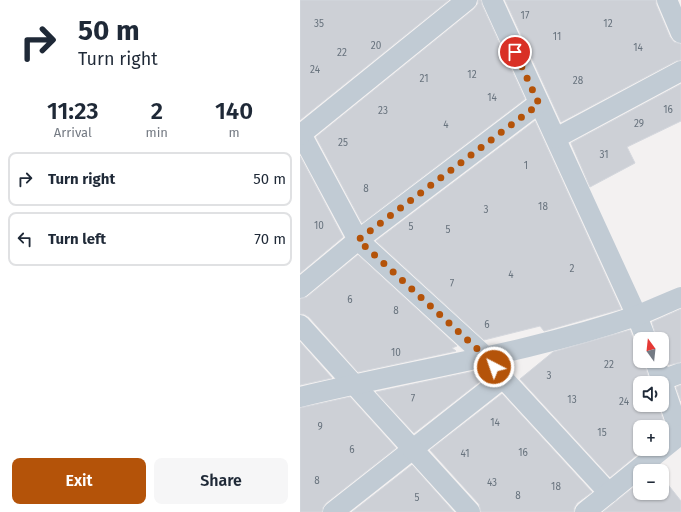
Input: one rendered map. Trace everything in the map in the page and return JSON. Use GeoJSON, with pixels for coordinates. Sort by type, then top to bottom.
{"type":"FeatureCollection","features":[{"type":"Feature","properties":{"kind":"street"},"geometry":{"type":"LineString","coordinates":[[467,0],[300,134],[358,240],[485,356],[503,378],[609,493]]}},
{"type":"Feature","properties":{"kind":"street"},"geometry":{"type":"LineString","coordinates":[[492,0],[643,332]]}},
{"type":"Feature","properties":{"kind":"street"},"geometry":{"type":"LineString","coordinates":[[667,0],[681,33]]}},
{"type":"Feature","properties":{"kind":"street"},"geometry":{"type":"LineString","coordinates":[[556,138],[681,71]]}},
{"type":"Feature","properties":{"kind":"street"},"geometry":{"type":"LineString","coordinates":[[300,288],[358,240],[539,104]]}},
{"type":"Feature","properties":{"kind":"street"},"geometry":{"type":"LineString","coordinates":[[300,397],[566,337],[637,316],[681,297]]}},
{"type":"Feature","properties":{"kind":"street"},"geometry":{"type":"LineString","coordinates":[[300,325],[412,451],[470,512]]}},
{"type":"Feature","properties":{"kind":"street"},"geometry":{"type":"LineString","coordinates":[[669,377],[681,373]]}},
{"type":"Feature","properties":{"kind":"street"},"geometry":{"type":"LineString","coordinates":[[333,512],[503,378]]}},
{"type":"Feature","properties":{"kind":"street"},"geometry":{"type":"LineString","coordinates":[[585,512],[680,436],[669,402]]}},
{"type":"Feature","properties":{"kind":"building"},"geometry":{"type":"Polygon","coordinates":[[[300,0],[449,0],[300,120],[300,0]]]}},
{"type":"Feature","properties":{"kind":"building"},"geometry":{"type":"Polygon","coordinates":[[[478,0],[481,0],[525,99],[362,223],[316,137],[474,9],[478,4],[478,0]]]}},
{"type":"Feature","properties":{"kind":"building"},"geometry":{"type":"Polygon","coordinates":[[[505,0],[656,0],[656,4],[670,37],[674,42],[681,44],[681,60],[676,61],[561,122],[505,0]]]}},
{"type":"Feature","properties":{"kind":"building"},"geometry":{"type":"Polygon","coordinates":[[[681,84],[681,121],[627,147],[635,163],[590,187],[571,143],[681,84]]]}},
{"type":"Feature","properties":{"kind":"building"},"geometry":{"type":"Polygon","coordinates":[[[535,121],[621,309],[544,331],[540,326],[484,340],[376,241],[535,121]]]}},
{"type":"Feature","properties":{"kind":"building"},"geometry":{"type":"Polygon","coordinates":[[[300,156],[343,237],[300,273],[300,156]]]}},
{"type":"Feature","properties":{"kind":"building"},"geometry":{"type":"Polygon","coordinates":[[[358,255],[457,346],[452,348],[456,351],[358,372],[309,317],[304,314],[300,314],[300,299],[307,297],[358,255]]]}},
{"type":"Feature","properties":{"kind":"building"},"geometry":{"type":"Polygon","coordinates":[[[681,309],[681,362],[669,365],[669,332],[655,332],[652,322],[681,309]]]}},
{"type":"Feature","properties":{"kind":"building"},"geometry":{"type":"Polygon","coordinates":[[[630,330],[633,338],[633,368],[646,368],[648,376],[633,376],[633,412],[660,412],[663,420],[633,420],[633,456],[636,456],[610,477],[520,379],[553,352],[630,330]]]}},
{"type":"Feature","properties":{"kind":"building"},"geometry":{"type":"Polygon","coordinates":[[[300,342],[332,378],[300,385],[300,342]]]}},
{"type":"Feature","properties":{"kind":"building"},"geometry":{"type":"Polygon","coordinates":[[[475,371],[483,379],[414,433],[376,392],[475,371]]]}},
{"type":"Feature","properties":{"kind":"building"},"geometry":{"type":"Polygon","coordinates":[[[681,385],[681,401],[676,387],[681,385]]]}},
{"type":"Feature","properties":{"kind":"building"},"geometry":{"type":"Polygon","coordinates":[[[502,394],[592,492],[577,503],[574,508],[574,512],[481,512],[479,504],[430,450],[502,394]]]}},
{"type":"Feature","properties":{"kind":"building"},"geometry":{"type":"Polygon","coordinates":[[[350,397],[396,448],[326,503],[322,512],[300,512],[300,408],[350,397]]]}},
{"type":"Feature","properties":{"kind":"building"},"geometry":{"type":"Polygon","coordinates":[[[412,465],[454,512],[352,512],[412,465]]]}},
{"type":"Feature","properties":{"kind":"building"},"geometry":{"type":"Polygon","coordinates":[[[669,486],[681,501],[681,512],[603,512],[633,488],[633,500],[669,500],[669,486]]]}},
{"type":"Feature","properties":{"kind":"route"},"geometry":{"type":"LineString","coordinates":[[494,367],[485,356],[358,240],[539,104],[515,52]]}}]}
